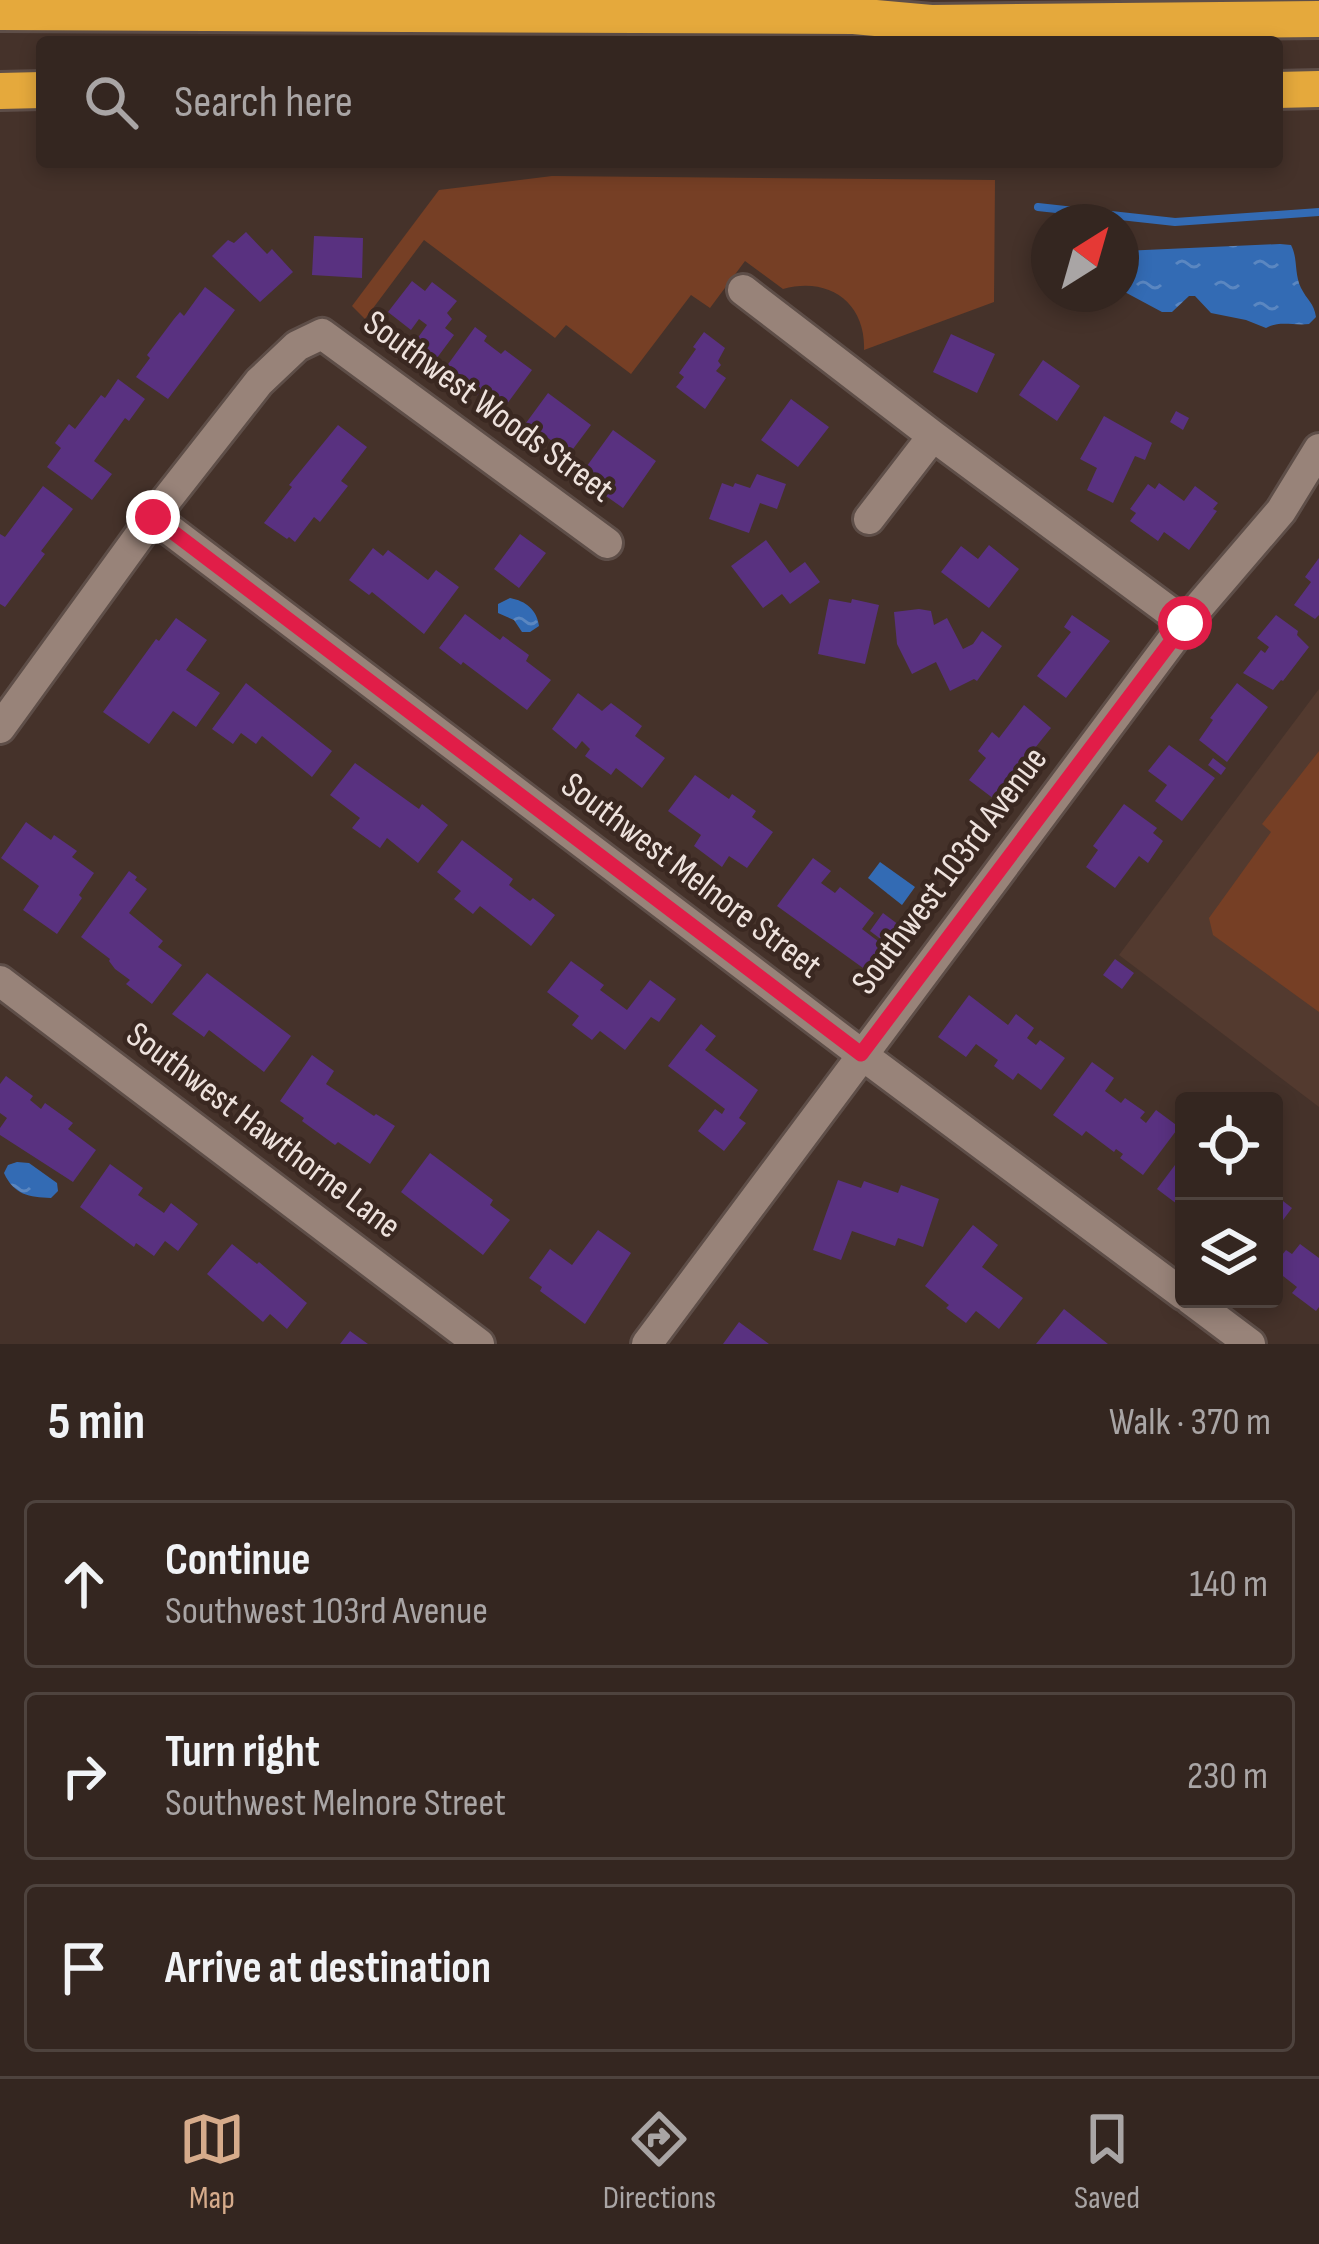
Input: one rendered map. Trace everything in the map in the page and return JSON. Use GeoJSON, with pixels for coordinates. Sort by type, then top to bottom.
{"type":"FeatureCollection","features":[{"type":"Feature","properties":{"kind":"highway"},"geometry":{"type":"LineString","coordinates":[[854,16],[910,0]]}},
{"type":"Feature","properties":{"kind":"highway"},"geometry":{"type":"LineString","coordinates":[[0,12],[854,16],[931,23],[1319,19]]}},
{"type":"Feature","properties":{"kind":"highway"},"geometry":{"type":"LineString","coordinates":[[1283,90],[1319,89]]}},
{"type":"Feature","properties":{"kind":"highway"},"geometry":{"type":"LineString","coordinates":[[0,91],[36,90]]}},
{"type":"Feature","properties":{"kind":"street"},"geometry":{"type":"LineString","coordinates":[[743,290],[1185,623]]}},
{"type":"Feature","properties":{"kind":"street","name":"Southwest Woods Street"},"geometry":{"type":"LineString","coordinates":[[153,517],[259,382],[297,346],[322,334],[607,543]]}},
{"type":"Feature","properties":{"kind":"street"},"geometry":{"type":"LineString","coordinates":[[868,519],[933,436]]}},
{"type":"Feature","properties":{"kind":"street","name":"Southwest 103rd Avenue"},"geometry":{"type":"LineString","coordinates":[[647,1344],[1185,623],[1281,511],[1319,449]]}},
{"type":"Feature","properties":{"kind":"street"},"geometry":{"type":"LineString","coordinates":[[0,728],[153,517]]}},
{"type":"Feature","properties":{"kind":"street","name":"Southwest Melnore Street"},"geometry":{"type":"LineString","coordinates":[[153,517],[1175,1288]]}},
{"type":"Feature","properties":{"kind":"street","name":"Southwest Hawthorne Lane"},"geometry":{"type":"LineString","coordinates":[[0,981],[479,1344]]}},
{"type":"Feature","properties":{"kind":"street","name":"Southwest Melnore Street"},"geometry":{"type":"LineString","coordinates":[[1202,1308],[1250,1344]]}},
{"type":"Feature","properties":{"kind":"shaded area"},"geometry":{"type":"Polygon","coordinates":[[[552,176],[995,180],[994,302],[864,350],[859,318],[841,297],[815,286],[783,289],[745,261],[710,308],[691,295],[631,374],[566,325],[555,338],[424,240],[365,319],[352,306],[439,190],[552,176]]]}},
{"type":"Feature","properties":{"kind":"shaded area"},"geometry":{"type":"Polygon","coordinates":[[[1319,689],[1319,1107],[1119,955],[1319,689]]]}},
{"type":"Feature","properties":{"kind":"shaded area"},"geometry":{"type":"Polygon","coordinates":[[[1319,751],[1319,1012],[1213,935],[1209,918],[1271,832],[1262,824],[1319,751]]]}},
{"type":"Feature","properties":{"kind":"water"},"geometry":{"type":"Polygon","coordinates":[[[1291,245],[1299,282],[1316,317],[1309,324],[1266,328],[1211,313],[1195,296],[1172,312],[1162,312],[1139,300],[1139,250],[1291,245]]]}},
{"type":"Feature","properties":{"kind":"water"},"geometry":{"type":"Polygon","coordinates":[[[510,598],[530,607],[539,626],[522,632],[514,620],[498,613],[498,604],[510,598]]]}},
{"type":"Feature","properties":{"kind":"water"},"geometry":{"type":"Polygon","coordinates":[[[880,862],[915,887],[902,905],[868,878],[880,862]]]}},
{"type":"Feature","properties":{"kind":"water"},"geometry":{"type":"Polygon","coordinates":[[[17,1162],[29,1163],[57,1183],[58,1191],[51,1198],[17,1190],[4,1173],[17,1162]]]}},
{"type":"Feature","properties":{"kind":"building"},"geometry":{"type":"Polygon","coordinates":[[[246,232],[267,254],[272,249],[293,272],[260,302],[212,256],[228,240],[234,243],[246,232]]]}},
{"type":"Feature","properties":{"kind":"building"},"geometry":{"type":"Polygon","coordinates":[[[314,236],[363,238],[362,278],[312,275],[314,236]]]}},
{"type":"Feature","properties":{"kind":"building"},"geometry":{"type":"Polygon","coordinates":[[[412,281],[425,291],[432,282],[457,301],[447,313],[452,319],[445,328],[454,335],[431,366],[409,350],[427,325],[419,319],[411,330],[388,312],[412,281]]]}},
{"type":"Feature","properties":{"kind":"building"},"geometry":{"type":"Polygon","coordinates":[[[205,287],[235,310],[168,399],[136,377],[174,319],[180,312],[184,316],[205,287]]]}},
{"type":"Feature","properties":{"kind":"building"},"geometry":{"type":"Polygon","coordinates":[[[475,327],[501,354],[505,350],[532,370],[501,412],[441,374],[475,327]]]}},
{"type":"Feature","properties":{"kind":"building"},"geometry":{"type":"Polygon","coordinates":[[[704,332],[725,348],[716,371],[726,378],[705,409],[676,387],[684,377],[679,373],[704,332]]]}},
{"type":"Feature","properties":{"kind":"building"},"geometry":{"type":"Polygon","coordinates":[[[951,334],[995,354],[977,393],[933,372],[951,334]]]}},
{"type":"Feature","properties":{"kind":"building"},"geometry":{"type":"Polygon","coordinates":[[[1043,360],[1080,386],[1057,421],[1019,395],[1043,360]]]}},
{"type":"Feature","properties":{"kind":"building"},"geometry":{"type":"Polygon","coordinates":[[[118,379],[145,399],[94,461],[112,474],[92,500],[47,467],[61,448],[55,443],[69,424],[75,429],[118,379]]]}},
{"type":"Feature","properties":{"kind":"building"},"geometry":{"type":"Polygon","coordinates":[[[548,393],[591,425],[570,453],[526,423],[548,393]]]}},
{"type":"Feature","properties":{"kind":"building"},"geometry":{"type":"Polygon","coordinates":[[[791,399],[829,427],[798,467],[761,440],[791,399]]]}},
{"type":"Feature","properties":{"kind":"building"},"geometry":{"type":"Polygon","coordinates":[[[1176,411],[1189,418],[1183,430],[1170,422],[1176,411]]]}},
{"type":"Feature","properties":{"kind":"building"},"geometry":{"type":"Polygon","coordinates":[[[1104,416],[1152,443],[1145,460],[1135,456],[1113,503],[1087,490],[1097,468],[1080,459],[1104,416]]]}},
{"type":"Feature","properties":{"kind":"building"},"geometry":{"type":"Polygon","coordinates":[[[338,425],[367,447],[341,481],[348,486],[320,522],[314,517],[295,542],[287,539],[264,523],[338,425]]]}},
{"type":"Feature","properties":{"kind":"building"},"geometry":{"type":"Polygon","coordinates":[[[613,430],[656,461],[623,508],[579,477],[613,430]]]}},
{"type":"Feature","properties":{"kind":"building"},"geometry":{"type":"Polygon","coordinates":[[[757,474],[786,484],[777,509],[760,503],[749,533],[709,519],[722,483],[750,488],[757,474]]]}},
{"type":"Feature","properties":{"kind":"building"},"geometry":{"type":"Polygon","coordinates":[[[1159,483],[1184,501],[1195,486],[1218,503],[1189,550],[1164,532],[1158,541],[1130,521],[1136,513],[1130,509],[1148,484],[1155,489],[1159,483]]]}},
{"type":"Feature","properties":{"kind":"building"},"geometry":{"type":"Polygon","coordinates":[[[43,486],[73,509],[5,607],[0,604],[0,534],[5,537],[43,486]]]}},
{"type":"Feature","properties":{"kind":"building"},"geometry":{"type":"Polygon","coordinates":[[[520,534],[546,553],[519,588],[494,569],[520,534]]]}},
{"type":"Feature","properties":{"kind":"building"},"geometry":{"type":"Polygon","coordinates":[[[766,540],[790,573],[805,562],[820,582],[790,604],[782,594],[763,608],[731,566],[766,540]]]}},
{"type":"Feature","properties":{"kind":"building"},"geometry":{"type":"Polygon","coordinates":[[[989,545],[1019,569],[989,608],[941,572],[961,546],[978,559],[989,545]]]}},
{"type":"Feature","properties":{"kind":"building"},"geometry":{"type":"Polygon","coordinates":[[[373,548],[383,556],[388,550],[428,580],[436,570],[459,587],[424,634],[372,592],[369,595],[349,580],[373,548]]]}},
{"type":"Feature","properties":{"kind":"building"},"geometry":{"type":"Polygon","coordinates":[[[1319,558],[1319,615],[1315,619],[1294,605],[1311,582],[1305,577],[1319,558]]]}},
{"type":"Feature","properties":{"kind":"building"},"geometry":{"type":"Polygon","coordinates":[[[829,599],[879,605],[865,664],[818,654],[829,599]]]}},
{"type":"Feature","properties":{"kind":"building"},"geometry":{"type":"Polygon","coordinates":[[[931,611],[934,625],[947,618],[963,649],[982,631],[1002,646],[977,681],[950,691],[936,662],[912,674],[897,644],[894,612],[931,611]]]}},
{"type":"Feature","properties":{"kind":"building"},"geometry":{"type":"Polygon","coordinates":[[[465,614],[529,655],[526,661],[551,680],[527,710],[439,648],[465,614]]]}},
{"type":"Feature","properties":{"kind":"building"},"geometry":{"type":"Polygon","coordinates":[[[1072,615],[1110,641],[1066,698],[1037,676],[1071,632],[1064,627],[1072,615]]]}},
{"type":"Feature","properties":{"kind":"building"},"geometry":{"type":"Polygon","coordinates":[[[1276,615],[1298,631],[1309,647],[1273,690],[1243,673],[1269,647],[1257,638],[1276,615]]]}},
{"type":"Feature","properties":{"kind":"building"},"geometry":{"type":"Polygon","coordinates":[[[176,618],[207,640],[186,670],[220,693],[196,727],[173,711],[149,744],[103,712],[176,618]]]}},
{"type":"Feature","properties":{"kind":"building"},"geometry":{"type":"Polygon","coordinates":[[[246,683],[332,751],[312,777],[262,736],[256,744],[241,733],[233,744],[212,729],[246,683]]]}},
{"type":"Feature","properties":{"kind":"building"},"geometry":{"type":"Polygon","coordinates":[[[1237,683],[1268,707],[1227,762],[1199,740],[1237,683]]]}},
{"type":"Feature","properties":{"kind":"building"},"geometry":{"type":"Polygon","coordinates":[[[578,693],[602,711],[611,703],[642,726],[635,736],[665,758],[642,788],[616,768],[611,775],[585,756],[590,749],[582,741],[576,749],[552,729],[578,693]]]}},
{"type":"Feature","properties":{"kind":"building"},"geometry":{"type":"Polygon","coordinates":[[[1024,705],[1051,728],[994,799],[969,780],[986,758],[978,751],[992,732],[999,738],[1024,705]]]}},
{"type":"Feature","properties":{"kind":"building"},"geometry":{"type":"Polygon","coordinates":[[[1169,745],[1215,778],[1182,821],[1155,801],[1167,785],[1148,771],[1169,745]]]}},
{"type":"Feature","properties":{"kind":"building"},"geometry":{"type":"Polygon","coordinates":[[[1213,758],[1226,768],[1221,775],[1208,765],[1213,758]]]}},
{"type":"Feature","properties":{"kind":"building"},"geometry":{"type":"Polygon","coordinates":[[[355,763],[448,825],[418,863],[387,838],[380,848],[352,828],[360,818],[330,795],[355,763]]]}},
{"type":"Feature","properties":{"kind":"building"},"geometry":{"type":"Polygon","coordinates":[[[695,775],[756,811],[752,817],[773,832],[747,868],[729,856],[722,867],[694,846],[701,835],[668,811],[695,775]]]}},
{"type":"Feature","properties":{"kind":"building"},"geometry":{"type":"Polygon","coordinates":[[[1124,804],[1157,828],[1153,833],[1163,841],[1148,863],[1139,856],[1115,888],[1086,867],[1098,850],[1093,846],[1124,804]]]}},
{"type":"Feature","properties":{"kind":"building"},"geometry":{"type":"Polygon","coordinates":[[[26,822],[77,851],[72,857],[94,873],[57,934],[23,910],[39,886],[1,858],[26,822]]]}},
{"type":"Feature","properties":{"kind":"building"},"geometry":{"type":"Polygon","coordinates":[[[462,840],[513,879],[509,885],[555,915],[531,946],[480,906],[473,914],[454,899],[461,891],[437,872],[462,840]]]}},
{"type":"Feature","properties":{"kind":"building"},"geometry":{"type":"Polygon","coordinates":[[[813,858],[831,871],[821,883],[835,893],[840,887],[874,913],[862,929],[887,948],[870,973],[777,906],[813,858]]]}},
{"type":"Feature","properties":{"kind":"building"},"geometry":{"type":"Polygon","coordinates":[[[129,871],[147,889],[129,913],[163,941],[158,947],[182,965],[152,1004],[126,984],[130,980],[110,959],[81,937],[129,871]]]}},
{"type":"Feature","properties":{"kind":"building"},"geometry":{"type":"Polygon","coordinates":[[[883,913],[911,934],[898,952],[870,931],[883,913]]]}},
{"type":"Feature","properties":{"kind":"building"},"geometry":{"type":"Polygon","coordinates":[[[1115,959],[1134,973],[1122,989],[1103,975],[1115,959]]]}},
{"type":"Feature","properties":{"kind":"building"},"geometry":{"type":"Polygon","coordinates":[[[571,961],[604,985],[600,990],[627,1010],[650,980],[676,999],[659,1022],[651,1017],[625,1050],[600,1031],[592,1040],[572,1025],[579,1016],[547,992],[571,961]]]}},
{"type":"Feature","properties":{"kind":"building"},"geometry":{"type":"Polygon","coordinates":[[[207,973],[291,1036],[264,1072],[209,1030],[204,1037],[172,1014],[207,973]]]}},
{"type":"Feature","properties":{"kind":"building"},"geometry":{"type":"Polygon","coordinates":[[[969,995],[1008,1025],[1016,1014],[1034,1028],[1027,1038],[1036,1045],[1040,1040],[1065,1058],[1041,1090],[1018,1073],[1013,1080],[994,1066],[998,1060],[976,1044],[966,1057],[938,1037],[969,995]]]}},
{"type":"Feature","properties":{"kind":"building"},"geometry":{"type":"Polygon","coordinates":[[[701,1024],[716,1036],[705,1050],[758,1090],[739,1118],[746,1123],[724,1151],[698,1131],[715,1109],[722,1114],[725,1109],[668,1066],[701,1024]]]}},
{"type":"Feature","properties":{"kind":"building"},"geometry":{"type":"Polygon","coordinates":[[[312,1055],[334,1071],[326,1084],[395,1126],[370,1164],[338,1142],[335,1145],[280,1101],[312,1055]]]}},
{"type":"Feature","properties":{"kind":"building"},"geometry":{"type":"Polygon","coordinates":[[[1092,1062],[1114,1078],[1105,1091],[1145,1112],[1140,1118],[1146,1123],[1156,1110],[1175,1124],[1175,1132],[1143,1175],[1120,1158],[1123,1154],[1116,1149],[1114,1152],[1086,1131],[1082,1136],[1053,1115],[1092,1062]]]}},
{"type":"Feature","properties":{"kind":"building"},"geometry":{"type":"Polygon","coordinates":[[[6,1076],[33,1096],[30,1100],[41,1109],[45,1103],[73,1123],[68,1129],[96,1150],[73,1182],[0,1135],[7,1118],[0,1113],[0,1084],[6,1076]]]}},
{"type":"Feature","properties":{"kind":"building"},"geometry":{"type":"Polygon","coordinates":[[[430,1153],[493,1200],[490,1205],[510,1220],[483,1255],[401,1192],[430,1153]]]}},
{"type":"Feature","properties":{"kind":"building"},"geometry":{"type":"Polygon","coordinates":[[[110,1164],[143,1188],[138,1195],[164,1213],[171,1203],[198,1224],[178,1251],[165,1241],[154,1256],[80,1207],[110,1164]]]}},
{"type":"Feature","properties":{"kind":"building"},"geometry":{"type":"Polygon","coordinates":[[[1175,1165],[1175,1202],[1157,1189],[1175,1165]]]}},
{"type":"Feature","properties":{"kind":"building"},"geometry":{"type":"Polygon","coordinates":[[[838,1180],[861,1188],[864,1181],[898,1193],[901,1185],[939,1199],[923,1247],[898,1238],[895,1246],[852,1231],[841,1260],[813,1250],[838,1180]]]}},
{"type":"Feature","properties":{"kind":"building"},"geometry":{"type":"Polygon","coordinates":[[[973,1225],[998,1245],[982,1267],[1023,1298],[999,1329],[976,1311],[966,1323],[925,1286],[973,1225]]]}},
{"type":"Feature","properties":{"kind":"building"},"geometry":{"type":"Polygon","coordinates":[[[598,1230],[631,1253],[585,1324],[529,1278],[550,1249],[572,1265],[598,1230]]]}},
{"type":"Feature","properties":{"kind":"building"},"geometry":{"type":"Polygon","coordinates":[[[232,1244],[307,1303],[287,1329],[270,1314],[263,1322],[207,1274],[232,1244]]]}},
{"type":"Feature","properties":{"kind":"building"},"geometry":{"type":"Polygon","coordinates":[[[1300,1244],[1319,1258],[1316,1311],[1292,1293],[1297,1287],[1283,1276],[1283,1254],[1286,1250],[1292,1254],[1300,1244]]]}},
{"type":"Feature","properties":{"kind":"building"},"geometry":{"type":"Polygon","coordinates":[[[1064,1309],[1108,1344],[1036,1344],[1064,1309]]]}},
{"type":"Feature","properties":{"kind":"building"},"geometry":{"type":"Polygon","coordinates":[[[739,1322],[769,1344],[723,1344],[739,1322]]]}},
{"type":"Feature","properties":{"kind":"building"},"geometry":{"type":"Polygon","coordinates":[[[350,1331],[368,1344],[340,1344],[350,1331]]]}},
{"type":"Feature","properties":{"kind":"waterway"},"geometry":{"type":"LineString","coordinates":[[1139,218],[1175,222],[1319,212]]}},
{"type":"Feature","properties":{"kind":"route"},"geometry":{"type":"LineString","coordinates":[[153,517],[861,1054],[1185,623]]}}]}
